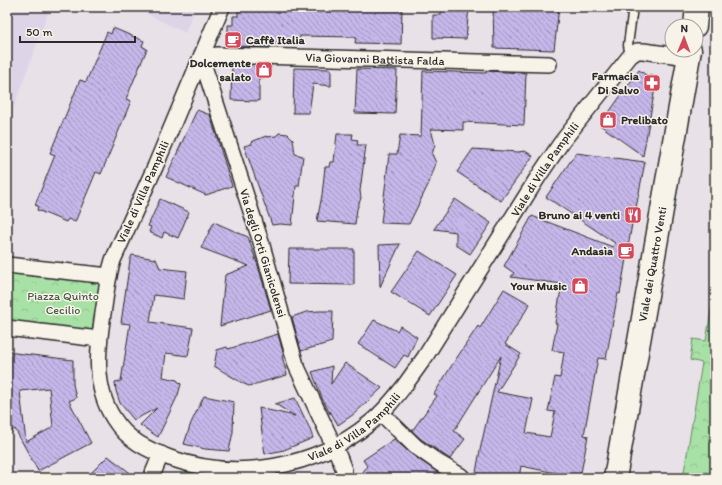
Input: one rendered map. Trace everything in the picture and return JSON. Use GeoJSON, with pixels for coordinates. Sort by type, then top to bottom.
{"type":"FeatureCollection","features":[{"type":"Feature","properties":{"kind":"street","name":"Viale di Villa Pamphili"},"geometry":{"type":"LineString","coordinates":[[222,7],[155,167],[115,254],[109,276],[99,339],[98,368],[101,389],[106,405],[113,419],[133,440],[148,449],[161,454],[188,463],[207,467],[235,470],[256,469],[294,462],[319,453],[334,445],[363,428],[382,412],[418,367],[546,165],[591,103],[630,56]]}},
{"type":"Feature","properties":{"kind":"street"},"geometry":{"type":"LineString","coordinates":[[696,18],[697,7]]}},
{"type":"Feature","properties":{"kind":"street"},"geometry":{"type":"LineString","coordinates":[[630,56],[634,52],[640,51],[664,52]]}},
{"type":"Feature","properties":{"kind":"street","name":"Via Giovanni Battista Falda"},"geometry":{"type":"LineString","coordinates":[[201,57],[218,55],[548,64]]}},
{"type":"Feature","properties":{"kind":"street","name":"Via degli Orti Gianicolensi"},"geometry":{"type":"LineString","coordinates":[[201,57],[261,242],[296,365],[334,445],[343,467],[343,478]]}},
{"type":"Feature","properties":{"kind":"street","name":"Viale dei Quattro Venti"},"geometry":{"type":"LineString","coordinates":[[615,478],[688,58]]}},
{"type":"Feature","properties":{"kind":"street"},"geometry":{"type":"LineString","coordinates":[[7,265],[109,276]]}},
{"type":"Feature","properties":{"kind":"street"},"geometry":{"type":"LineString","coordinates":[[7,328],[99,339]]}},
{"type":"Feature","properties":{"kind":"street"},"geometry":{"type":"LineString","coordinates":[[382,412],[415,446],[461,476]]}},
{"type":"Feature","properties":{"kind":"street"},"geometry":{"type":"LineString","coordinates":[[151,478],[161,454]]}},
{"type":"Feature","properties":{"kind":"lane"},"geometry":{"type":"LineString","coordinates":[[630,56],[628,45],[633,7]]}},
{"type":"Feature","properties":{"kind":"shaded area"},"geometry":{"type":"Polygon","coordinates":[[[7,7],[50,7],[7,126],[7,7]]]}},
{"type":"Feature","properties":{"kind":"shaded area"},"geometry":{"type":"Polygon","coordinates":[[[133,7],[196,7],[185,33],[133,7]]]}},
{"type":"Feature","properties":{"kind":"green space"},"geometry":{"type":"Polygon","coordinates":[[[715,62],[715,89],[710,89],[715,62]]]}},
{"type":"Feature","properties":{"kind":"green space","name":"Piazza Quinto Cecilio"},"geometry":{"type":"Polygon","coordinates":[[[7,265],[109,276],[99,339],[7,328],[7,265]]]}},
{"type":"Feature","properties":{"kind":"green space"},"geometry":{"type":"Polygon","coordinates":[[[715,286],[715,478],[683,478],[702,363],[690,360],[693,339],[706,341],[715,286]]]}},
{"type":"Feature","properties":{"kind":"building"},"geometry":{"type":"Polygon","coordinates":[[[238,7],[342,7],[402,9],[401,44],[355,43],[356,37],[300,36],[299,44],[271,44],[271,47],[232,46],[232,43],[228,43],[228,25],[233,25],[233,16],[238,16],[238,7]]]}},
{"type":"Feature","properties":{"kind":"building"},"geometry":{"type":"Polygon","coordinates":[[[441,7],[469,7],[466,39],[433,38],[433,15],[441,15],[441,7]]]}},
{"type":"Feature","properties":{"kind":"building"},"geometry":{"type":"Polygon","coordinates":[[[493,7],[559,7],[554,50],[494,48],[493,7]]]}},
{"type":"Feature","properties":{"kind":"building"},"geometry":{"type":"Polygon","coordinates":[[[113,28],[144,41],[142,46],[147,49],[126,99],[131,101],[101,174],[96,172],[75,222],[68,219],[66,222],[37,210],[38,206],[35,205],[55,155],[50,153],[80,80],[86,82],[107,32],[111,34],[113,28]]]}},
{"type":"Feature","properties":{"kind":"building"},"geometry":{"type":"Polygon","coordinates":[[[232,64],[271,65],[270,77],[259,78],[259,101],[231,100],[232,64]]]}},
{"type":"Feature","properties":{"kind":"building"},"geometry":{"type":"Polygon","coordinates":[[[294,68],[331,69],[331,86],[313,84],[309,113],[293,113],[294,68]]]}},
{"type":"Feature","properties":{"kind":"building"},"geometry":{"type":"Polygon","coordinates":[[[357,69],[397,70],[395,114],[355,113],[357,69]]]}},
{"type":"Feature","properties":{"kind":"building"},"geometry":{"type":"Polygon","coordinates":[[[639,70],[646,75],[657,77],[643,156],[600,125],[639,70]]]}},
{"type":"Feature","properties":{"kind":"building"},"geometry":{"type":"Polygon","coordinates":[[[423,71],[486,73],[486,71],[526,73],[524,125],[463,122],[463,130],[431,129],[435,145],[432,154],[436,163],[429,183],[409,224],[381,223],[389,154],[397,154],[400,135],[421,136],[423,71]]]}},
{"type":"Feature","properties":{"kind":"building"},"geometry":{"type":"Polygon","coordinates":[[[197,110],[210,115],[232,186],[206,195],[166,177],[197,110]]]}},
{"type":"Feature","properties":{"kind":"building"},"geometry":{"type":"Polygon","coordinates":[[[279,133],[288,134],[293,139],[295,154],[303,156],[299,186],[296,186],[292,225],[272,225],[244,146],[252,144],[251,142],[266,136],[276,136],[279,133]]]}},
{"type":"Feature","properties":{"kind":"building"},"geometry":{"type":"Polygon","coordinates":[[[337,134],[353,134],[352,139],[358,140],[357,145],[366,145],[360,191],[361,198],[357,209],[355,224],[317,221],[325,167],[329,167],[330,162],[334,162],[337,134]]]}},
{"type":"Feature","properties":{"kind":"building"},"geometry":{"type":"Polygon","coordinates":[[[473,149],[518,152],[525,151],[533,156],[501,201],[457,172],[473,149]]]}},
{"type":"Feature","properties":{"kind":"building"},"geometry":{"type":"Polygon","coordinates":[[[576,153],[645,162],[606,359],[598,358],[584,435],[588,436],[580,478],[521,466],[519,478],[475,478],[501,356],[454,431],[465,439],[450,459],[412,431],[437,396],[434,394],[452,365],[478,326],[480,328],[504,289],[530,304],[505,344],[521,354],[497,392],[533,399],[526,433],[550,437],[555,412],[548,411],[555,377],[560,378],[564,352],[552,350],[562,284],[511,277],[514,273],[504,266],[532,216],[613,247],[615,243],[546,197],[576,153]]]}},
{"type":"Feature","properties":{"kind":"building"},"geometry":{"type":"Polygon","coordinates":[[[160,199],[189,212],[178,238],[164,232],[162,238],[149,232],[151,227],[148,226],[160,199]]]}},
{"type":"Feature","properties":{"kind":"building"},"geometry":{"type":"Polygon","coordinates":[[[455,199],[491,223],[470,254],[456,245],[456,232],[434,229],[455,199]]]}},
{"type":"Feature","properties":{"kind":"building"},"geometry":{"type":"Polygon","coordinates":[[[214,222],[248,237],[271,310],[220,326],[225,275],[249,266],[201,248],[214,222]]]}},
{"type":"Feature","properties":{"kind":"building"},"geometry":{"type":"Polygon","coordinates":[[[400,244],[380,287],[379,245],[400,244]]]}},
{"type":"Feature","properties":{"kind":"building"},"geometry":{"type":"Polygon","coordinates":[[[289,249],[354,249],[354,285],[288,284],[289,249]]]}},
{"type":"Feature","properties":{"kind":"building"},"geometry":{"type":"Polygon","coordinates":[[[419,251],[457,275],[430,316],[391,292],[419,251]]]}},
{"type":"Feature","properties":{"kind":"building"},"geometry":{"type":"Polygon","coordinates":[[[132,255],[156,259],[160,268],[187,271],[184,299],[154,295],[150,322],[193,328],[188,356],[166,353],[163,377],[177,380],[181,384],[178,395],[158,437],[140,425],[157,408],[134,420],[120,403],[116,391],[115,382],[121,381],[130,324],[121,323],[132,255]]]}},
{"type":"Feature","properties":{"kind":"building"},"geometry":{"type":"Polygon","coordinates":[[[333,311],[332,342],[301,351],[292,317],[306,312],[333,311]]]}},
{"type":"Feature","properties":{"kind":"building"},"geometry":{"type":"Polygon","coordinates":[[[374,320],[397,331],[400,326],[417,337],[408,357],[404,355],[395,368],[358,344],[374,320]]]}},
{"type":"Feature","properties":{"kind":"building"},"geometry":{"type":"Polygon","coordinates":[[[278,334],[287,375],[249,386],[214,366],[217,350],[227,347],[228,349],[278,334]]]}},
{"type":"Feature","properties":{"kind":"building"},"geometry":{"type":"Polygon","coordinates":[[[7,352],[73,360],[73,384],[76,398],[69,401],[91,443],[38,471],[15,429],[7,434],[7,352]],[[49,388],[20,391],[26,442],[53,427],[49,388]]]}},
{"type":"Feature","properties":{"kind":"building"},"geometry":{"type":"Polygon","coordinates":[[[345,363],[382,388],[354,414],[338,425],[330,411],[330,414],[322,398],[312,372],[332,366],[331,384],[345,363]]]}},
{"type":"Feature","properties":{"kind":"building"},"geometry":{"type":"Polygon","coordinates":[[[204,396],[234,402],[233,432],[229,451],[205,449],[184,444],[191,423],[204,396]]]}},
{"type":"Feature","properties":{"kind":"building"},"geometry":{"type":"Polygon","coordinates":[[[295,398],[313,438],[284,450],[265,454],[259,408],[295,416],[275,404],[295,398]]]}},
{"type":"Feature","properties":{"kind":"building"},"geometry":{"type":"Polygon","coordinates":[[[394,439],[410,453],[440,474],[437,478],[359,478],[367,466],[363,460],[394,439]]]}},
{"type":"Feature","properties":{"kind":"building"},"geometry":{"type":"Polygon","coordinates":[[[108,456],[137,478],[86,478],[108,456]]]}},
{"type":"Feature","properties":{"kind":"place","name":"Caffè Italia"},"geometry":{"type":"Point","coordinates":[233,40]}},
{"type":"Feature","properties":{"kind":"place","name":"Dolcemente salato"},"geometry":{"type":"Point","coordinates":[264,70]}},
{"type":"Feature","properties":{"kind":"place","name":"Farmacia Di Salvo"},"geometry":{"type":"Point","coordinates":[652,83]}},
{"type":"Feature","properties":{"kind":"place","name":"Prelibato"},"geometry":{"type":"Point","coordinates":[608,120]}},
{"type":"Feature","properties":{"kind":"place","name":"Bruno ai 4 venti"},"geometry":{"type":"Point","coordinates":[633,215]}},
{"type":"Feature","properties":{"kind":"place","name":"Andasìa"},"geometry":{"type":"Point","coordinates":[626,251]}},
{"type":"Feature","properties":{"kind":"place","name":"Your Music"},"geometry":{"type":"Point","coordinates":[580,286]}}]}
